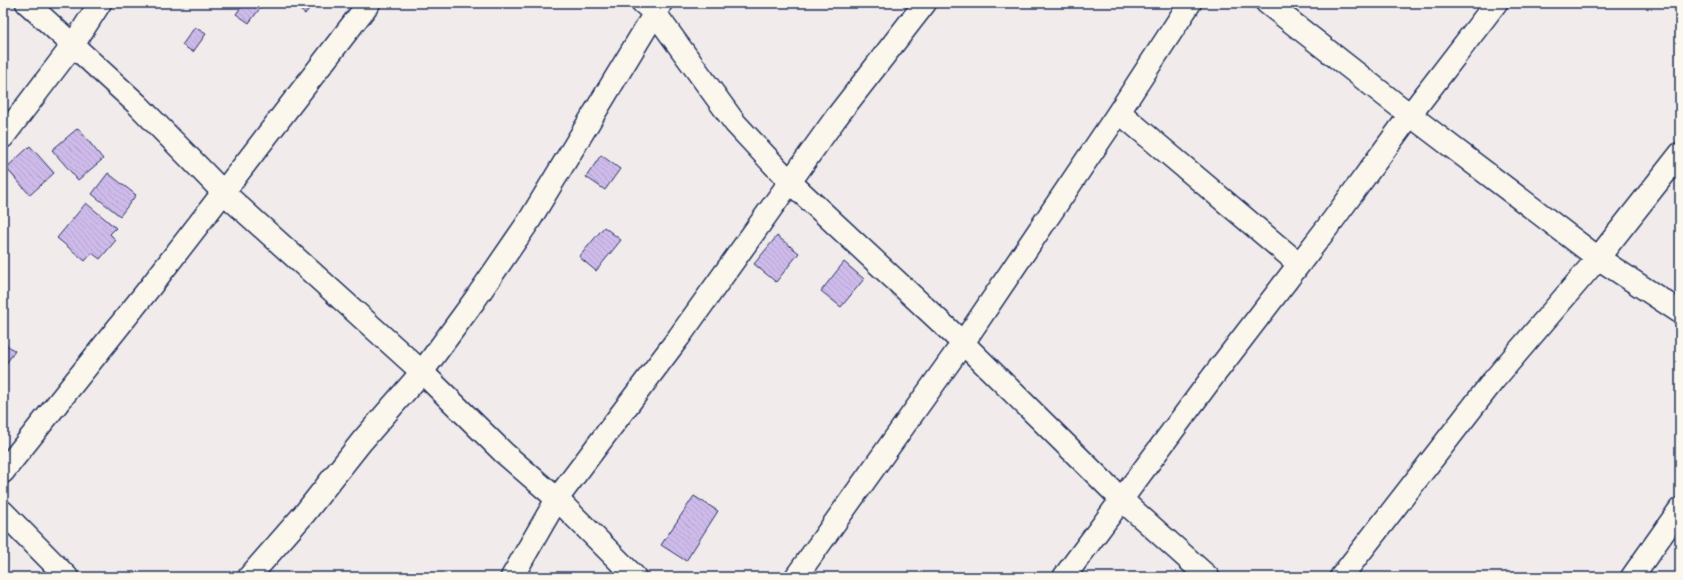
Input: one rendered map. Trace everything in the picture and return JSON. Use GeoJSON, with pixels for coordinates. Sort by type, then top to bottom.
{"type":"FeatureCollection","features":[{"type":"Feature","properties":{"kind":"street"},"geometry":{"type":"LineString","coordinates":[[27,3],[137,104],[223,192],[422,372],[504,453],[557,499],[636,577]]}},
{"type":"Feature","properties":{"kind":"street"},"geometry":{"type":"LineString","coordinates":[[3,137],[73,45],[100,3]]}},
{"type":"Feature","properties":{"kind":"street"},"geometry":{"type":"LineString","coordinates":[[3,472],[151,286],[369,3]]}},
{"type":"Feature","properties":{"kind":"street"},"geometry":{"type":"LineString","coordinates":[[512,577],[557,499],[679,337],[835,118],[925,3]]}},
{"type":"Feature","properties":{"kind":"street"},"geometry":{"type":"LineString","coordinates":[[796,577],[963,343],[1119,112],[1190,3]]}},
{"type":"Feature","properties":{"kind":"street"},"geometry":{"type":"LineString","coordinates":[[1267,3],[1410,115],[1598,258],[1680,312]]}},
{"type":"Feature","properties":{"kind":"street"},"geometry":{"type":"LineString","coordinates":[[1064,577],[1410,115],[1496,3]]}},
{"type":"Feature","properties":{"kind":"street"},"geometry":{"type":"LineString","coordinates":[[249,577],[305,513],[362,441],[422,372],[474,301],[529,221],[653,6],[735,123],[789,181],[963,343],[1122,500],[1208,577]]}},
{"type":"Feature","properties":{"kind":"street"},"geometry":{"type":"LineString","coordinates":[[1119,112],[1299,264]]}},
{"type":"Feature","properties":{"kind":"street"},"geometry":{"type":"LineString","coordinates":[[1341,577],[1493,381],[1598,258],[1680,154]]}},
{"type":"Feature","properties":{"kind":"street"},"geometry":{"type":"LineString","coordinates":[[1632,577],[1680,509]]}},
{"type":"Feature","properties":{"kind":"street"},"geometry":{"type":"LineString","coordinates":[[3,512],[67,577]]}},
{"type":"Feature","properties":{"kind":"building"},"geometry":{"type":"Polygon","coordinates":[[[244,3],[264,3],[249,23],[236,14],[244,3]]]}},
{"type":"Feature","properties":{"kind":"building"},"geometry":{"type":"Polygon","coordinates":[[[291,3],[314,3],[305,14],[291,3]]]}},
{"type":"Feature","properties":{"kind":"building"},"geometry":{"type":"Polygon","coordinates":[[[195,27],[206,34],[193,52],[182,45],[195,27]]]}},
{"type":"Feature","properties":{"kind":"building"},"geometry":{"type":"Polygon","coordinates":[[[78,128],[103,159],[78,180],[52,150],[78,128]]]}},
{"type":"Feature","properties":{"kind":"building"},"geometry":{"type":"Polygon","coordinates":[[[30,146],[54,173],[30,195],[6,168],[30,146]]]}},
{"type":"Feature","properties":{"kind":"building"},"geometry":{"type":"Polygon","coordinates":[[[601,155],[620,169],[605,190],[586,177],[601,155]]]}},
{"type":"Feature","properties":{"kind":"building"},"geometry":{"type":"Polygon","coordinates":[[[108,173],[136,195],[120,216],[92,194],[108,173]]]}},
{"type":"Feature","properties":{"kind":"building"},"geometry":{"type":"Polygon","coordinates":[[[86,203],[116,228],[110,234],[116,240],[100,259],[92,253],[85,261],[57,238],[86,203]]]}},
{"type":"Feature","properties":{"kind":"building"},"geometry":{"type":"Polygon","coordinates":[[[604,227],[621,240],[596,271],[579,257],[604,227]]]}},
{"type":"Feature","properties":{"kind":"building"},"geometry":{"type":"Polygon","coordinates":[[[777,236],[799,253],[776,282],[754,264],[777,236]]]}},
{"type":"Feature","properties":{"kind":"building"},"geometry":{"type":"Polygon","coordinates":[[[844,262],[864,279],[841,307],[821,291],[844,262]]]}},
{"type":"Feature","properties":{"kind":"building"},"geometry":{"type":"Polygon","coordinates":[[[3,342],[15,351],[3,368],[3,342]]]}},
{"type":"Feature","properties":{"kind":"building"},"geometry":{"type":"Polygon","coordinates":[[[694,496],[718,511],[686,561],[661,545],[694,496]]]}}]}
